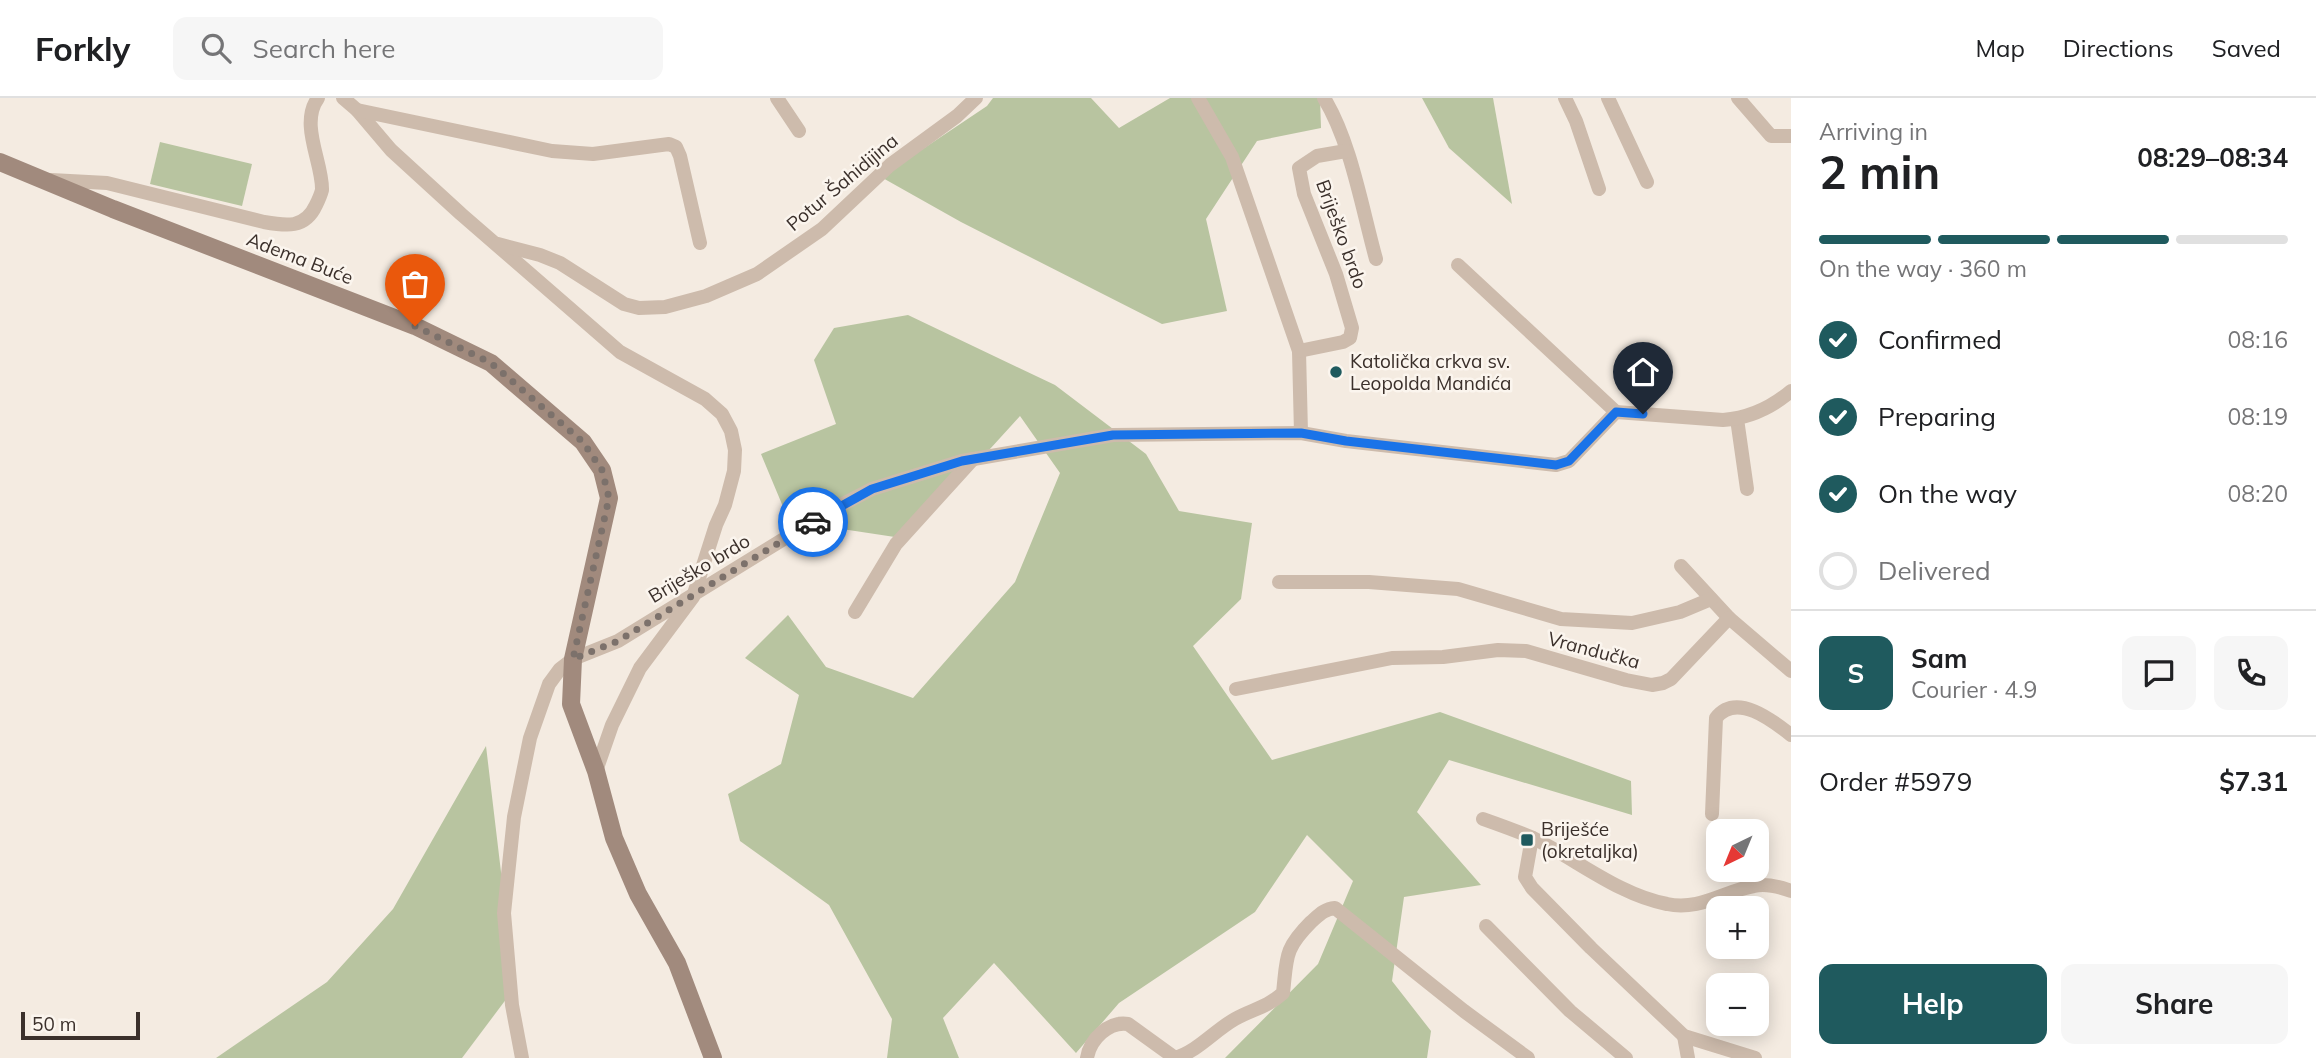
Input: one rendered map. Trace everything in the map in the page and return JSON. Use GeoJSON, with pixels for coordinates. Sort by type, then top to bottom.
{"type":"FeatureCollection","features":[{"type":"Feature","properties":{"kind":"street"},"geometry":{"type":"LineString","coordinates":[[46,180],[107,183],[264,222],[298,225],[314,210],[322,191],[311,129],[313,105],[318,98]]}},
{"type":"Feature","properties":{"kind":"street","name":"Potur Šahidijina"},"geometry":{"type":"LineString","coordinates":[[343,98],[391,149],[620,352],[705,399],[722,414],[731,431],[735,450],[734,471],[693,597]]}},
{"type":"Feature","properties":{"kind":"street"},"geometry":{"type":"LineString","coordinates":[[776,98],[799,131]]}},
{"type":"Feature","properties":{"kind":"street","name":"Potur Šahidijina"},"geometry":{"type":"LineString","coordinates":[[495,243],[559,263],[624,304],[639,308],[664,307],[706,296],[757,274],[822,229],[890,165],[957,116],[976,98]]}},
{"type":"Feature","properties":{"kind":"street"},"geometry":{"type":"LineString","coordinates":[[1198,98],[1232,157],[1298,351],[1301,433]]}},
{"type":"Feature","properties":{"kind":"street"},"geometry":{"type":"LineString","coordinates":[[1324,98],[1334,115],[1346,151]]}},
{"type":"Feature","properties":{"kind":"street"},"geometry":{"type":"LineString","coordinates":[[1565,98],[1576,121],[1599,189]]}},
{"type":"Feature","properties":{"kind":"street"},"geometry":{"type":"LineString","coordinates":[[1608,98],[1647,182]]}},
{"type":"Feature","properties":{"kind":"street"},"geometry":{"type":"LineString","coordinates":[[1738,98],[1771,135],[1791,136]]}},
{"type":"Feature","properties":{"kind":"street","name":"Potur Šahidijina"},"geometry":{"type":"LineString","coordinates":[[357,110],[552,150],[593,153],[669,144],[676,147],[680,156],[700,243]]}},
{"type":"Feature","properties":{"kind":"street","name":"Briješko brdo"},"geometry":{"type":"LineString","coordinates":[[1298,351],[1343,342],[1350,338],[1352,328],[1336,274],[1304,194],[1299,168],[1317,156],[1346,151],[1376,259]]}},
{"type":"Feature","properties":{"kind":"street","name":"Adema Buće"},"geometry":{"type":"LineString","coordinates":[[0,162],[113,209],[415,326],[491,363],[583,442],[602,470],[609,498],[573,659]]}},
{"type":"Feature","properties":{"kind":"street"},"geometry":{"type":"LineString","coordinates":[[1458,265],[1616,412],[1737,419],[1780,401],[1791,391]]}},
{"type":"Feature","properties":{"kind":"street","name":"Briješko brdo"},"geometry":{"type":"LineString","coordinates":[[573,659],[618,641],[827,513],[872,489],[973,459],[1113,435],[1301,433],[1346,441],[1556,465],[1569,461],[1616,412]]}},
{"type":"Feature","properties":{"kind":"street"},"geometry":{"type":"LineString","coordinates":[[1737,419],[1747,489]]}},
{"type":"Feature","properties":{"kind":"street"},"geometry":{"type":"LineString","coordinates":[[855,612],[896,544],[973,459]]}},
{"type":"Feature","properties":{"kind":"street"},"geometry":{"type":"LineString","coordinates":[[1681,566],[1729,618],[1791,671]]}},
{"type":"Feature","properties":{"kind":"street"},"geometry":{"type":"LineString","coordinates":[[1279,582],[1369,582],[1458,589],[1562,620],[1632,623],[1680,612],[1711,599]]}},
{"type":"Feature","properties":{"kind":"street"},"geometry":{"type":"LineString","coordinates":[[597,771],[612,725],[640,668],[693,597]]}},
{"type":"Feature","properties":{"kind":"street","name":"Vrandučka"},"geometry":{"type":"LineString","coordinates":[[1236,689],[1392,658],[1443,657],[1498,650],[1526,651],[1652,685],[1671,678],[1729,618]]}},
{"type":"Feature","properties":{"kind":"street"},"geometry":{"type":"LineString","coordinates":[[573,659],[571,704],[597,771],[614,838],[638,894],[677,963],[713,1058]]}},
{"type":"Feature","properties":{"kind":"street"},"geometry":{"type":"LineString","coordinates":[[522,1058],[512,1004],[504,914],[514,817],[530,738],[549,684],[560,669],[573,659]]}},
{"type":"Feature","properties":{"kind":"street"},"geometry":{"type":"LineString","coordinates":[[1712,814],[1716,718],[1721,711],[1730,707],[1750,709],[1791,734]]}},
{"type":"Feature","properties":{"kind":"street"},"geometry":{"type":"LineString","coordinates":[[1483,819],[1532,838],[1616,885],[1665,904],[1701,904],[1755,885],[1777,886],[1791,891]]}},
{"type":"Feature","properties":{"kind":"street"},"geometry":{"type":"LineString","coordinates":[[1532,838],[1525,877],[1532,888],[1684,1036],[1755,1058]]}},
{"type":"Feature","properties":{"kind":"street"},"geometry":{"type":"LineString","coordinates":[[1087,1058],[1094,1041],[1102,1032],[1119,1023],[1128,1024],[1175,1058],[1185,1055],[1236,1018],[1270,1004],[1283,993],[1288,951],[1292,943],[1328,909],[1335,908],[1464,1012],[1528,1058]]}},
{"type":"Feature","properties":{"kind":"street"},"geometry":{"type":"LineString","coordinates":[[1486,926],[1570,1011],[1626,1058]]}},
{"type":"Feature","properties":{"kind":"street"},"geometry":{"type":"LineString","coordinates":[[1684,1036],[1688,1058]]}},
{"type":"Feature","properties":{"kind":"green space"},"geometry":{"type":"Polygon","coordinates":[[[993,98],[1091,98],[1119,128],[1170,98],[1320,98],[1321,128],[1257,141],[1206,219],[1227,311],[1162,324],[961,222],[881,177],[987,106],[993,98]]]}},
{"type":"Feature","properties":{"kind":"green space"},"geometry":{"type":"Polygon","coordinates":[[[1422,98],[1493,98],[1512,204],[1449,148],[1422,98]]]}},
{"type":"Feature","properties":{"kind":"green space"},"geometry":{"type":"Polygon","coordinates":[[[160,142],[252,164],[242,206],[150,184],[160,142]]]}},
{"type":"Feature","properties":{"kind":"green space"},"geometry":{"type":"Polygon","coordinates":[[[908,315],[1055,385],[1146,454],[1179,511],[1252,523],[1241,599],[1193,646],[1272,760],[1440,712],[1631,781],[1632,815],[1449,760],[1417,812],[1481,885],[1404,897],[1392,981],[1431,1031],[1427,1058],[1225,1058],[1318,964],[1353,881],[1307,835],[1255,912],[1119,1003],[1076,1053],[994,963],[943,1018],[959,1058],[887,1058],[892,1019],[829,905],[740,841],[728,794],[781,764],[799,695],[745,658],[788,615],[826,667],[913,698],[1015,582],[1060,473],[1020,416],[908,539],[789,521],[761,454],[836,424],[814,360],[834,328],[908,315]]]}},
{"type":"Feature","properties":{"kind":"green space"},"geometry":{"type":"Polygon","coordinates":[[[486,746],[506,914],[507,998],[462,1058],[216,1058],[327,982],[393,909],[486,746]]]}},
{"type":"Feature","properties":{"kind":"way so far"},"geometry":{"type":"LineString","coordinates":[[415,326],[491,363],[583,442],[602,470],[609,498],[573,659],[594,653],[618,641],[813,522]]}},
{"type":"Feature","properties":{"kind":"place","name":"Katolička crkva sv. Leopolda Mandića"},"geometry":{"type":"Point","coordinates":[1336,372]}},
{"type":"Feature","properties":{"kind":"place","name":"Briješće (okretaljka)"},"geometry":{"type":"Point","coordinates":[1527,840]}},
{"type":"Feature","properties":{"kind":"route"},"geometry":{"type":"LineString","coordinates":[[813,522],[872,489],[962,461],[1113,435],[1301,433],[1346,441],[1556,465],[1569,461],[1616,412],[1643,414]]}}]}
